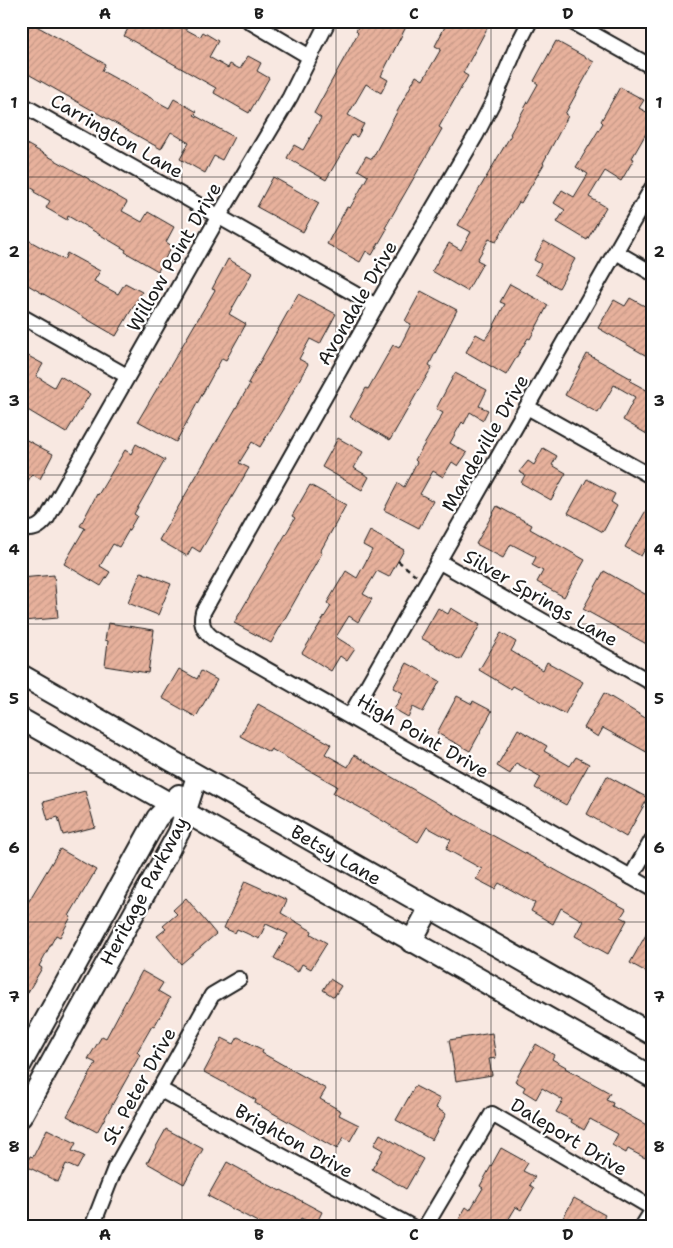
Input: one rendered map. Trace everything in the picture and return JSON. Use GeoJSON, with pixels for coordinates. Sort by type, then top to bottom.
{"type":"FeatureCollection","features":[{"type":"Feature","properties":{"kind":"main road","name":"Betsy Lane"},"geometry":{"type":"LineString","coordinates":[[21,675],[429,909],[652,1034]]}},
{"type":"Feature","properties":{"kind":"main road","name":"Betsy Lane"},"geometry":{"type":"LineString","coordinates":[[21,719],[411,942],[652,1077]]}},
{"type":"Feature","properties":{"kind":"main road","name":"Heritage Parkway"},"geometry":{"type":"LineString","coordinates":[[21,1117],[179,832],[178,809],[197,776]]}},
{"type":"Feature","properties":{"kind":"main road","name":"Heritage Parkway"},"geometry":{"type":"LineString","coordinates":[[21,1064],[157,818],[178,809]]}},
{"type":"Feature","properties":{"kind":"main road"},"geometry":{"type":"LineString","coordinates":[[411,942],[429,909]]}},
{"type":"Feature","properties":{"kind":"street"},"geometry":{"type":"LineString","coordinates":[[249,21],[310,57]]}},
{"type":"Feature","properties":{"kind":"street","name":"Willow Point Drive"},"geometry":{"type":"LineString","coordinates":[[21,527],[35,529],[42,524],[51,510],[219,216],[290,97],[328,21]]}},
{"type":"Feature","properties":{"kind":"street","name":"Avondale Drive"},"geometry":{"type":"LineString","coordinates":[[210,601],[376,306],[476,135],[530,21]]}},
{"type":"Feature","properties":{"kind":"street"},"geometry":{"type":"LineString","coordinates":[[570,21],[652,67]]}},
{"type":"Feature","properties":{"kind":"street","name":"Carrington Lane"},"geometry":{"type":"LineString","coordinates":[[21,104],[376,306]]}},
{"type":"Feature","properties":{"kind":"street","name":"Mandeville Drive"},"geometry":{"type":"LineString","coordinates":[[350,716],[652,188]]}},
{"type":"Feature","properties":{"kind":"street"},"geometry":{"type":"LineString","coordinates":[[616,252],[652,272]]}},
{"type":"Feature","properties":{"kind":"street"},"geometry":{"type":"LineString","coordinates":[[21,316],[128,376]]}},
{"type":"Feature","properties":{"kind":"street"},"geometry":{"type":"LineString","coordinates":[[528,407],[652,477]]}},
{"type":"Feature","properties":{"kind":"street","name":"Silver Springs Lane"},"geometry":{"type":"LineString","coordinates":[[438,561],[652,683]]}},
{"type":"Feature","properties":{"kind":"street","name":"High Point Drive"},"geometry":{"type":"LineString","coordinates":[[210,601],[201,618],[202,626],[209,636],[652,889]]}},
{"type":"Feature","properties":{"kind":"street"},"geometry":{"type":"LineString","coordinates":[[631,877],[652,840]]}},
{"type":"Feature","properties":{"kind":"street","name":"St. Peter Drive"},"geometry":{"type":"LineString","coordinates":[[92,1227],[115,1168],[212,995],[239,979]]}},
{"type":"Feature","properties":{"kind":"street","name":"Brighton Drive"},"geometry":{"type":"LineString","coordinates":[[159,1089],[412,1227]]}},
{"type":"Feature","properties":{"kind":"street","name":"Daleport Drive"},"geometry":{"type":"LineString","coordinates":[[425,1227],[492,1114],[652,1209]]}},
{"type":"Feature","properties":{"kind":"street"},"geometry":{"type":"LineString","coordinates":[[642,1227],[652,1209]]}},
{"type":"Feature","properties":{"kind":"path"},"geometry":{"type":"LineString","coordinates":[[398,561],[427,581]]}},
{"type":"Feature","properties":{"kind":"building"},"geometry":{"type":"Polygon","coordinates":[[[132,21],[170,21],[200,37],[203,32],[218,41],[209,57],[228,68],[230,64],[240,69],[248,56],[261,63],[257,71],[269,78],[249,113],[214,93],[216,88],[124,36],[132,21]]]}},
{"type":"Feature","properties":{"kind":"building"},"geometry":{"type":"Polygon","coordinates":[[[361,21],[409,21],[381,76],[388,80],[381,93],[366,84],[348,115],[364,124],[357,137],[352,135],[326,180],[287,158],[294,145],[303,150],[321,118],[314,113],[358,33],[356,31],[361,21]]]}},
{"type":"Feature","properties":{"kind":"building"},"geometry":{"type":"Polygon","coordinates":[[[448,21],[491,21],[463,73],[468,76],[439,127],[442,129],[385,228],[387,229],[372,255],[366,251],[360,262],[327,244],[347,207],[350,208],[368,176],[358,170],[366,156],[372,159],[416,76],[423,80],[441,49],[435,46],[448,21]]]}},
{"type":"Feature","properties":{"kind":"building"},"geometry":{"type":"Polygon","coordinates":[[[31,23],[105,64],[102,71],[169,108],[174,99],[197,112],[194,115],[234,137],[222,160],[214,156],[205,173],[180,159],[189,143],[171,132],[161,149],[21,70],[21,41],[31,23]]]}},
{"type":"Feature","properties":{"kind":"building"},"geometry":{"type":"Polygon","coordinates":[[[556,41],[594,62],[565,114],[568,116],[544,164],[521,203],[519,202],[496,242],[489,239],[477,260],[483,263],[467,291],[432,271],[449,243],[461,250],[471,232],[458,225],[511,135],[538,84],[534,81],[556,41]]]}},
{"type":"Feature","properties":{"kind":"building"},"geometry":{"type":"Polygon","coordinates":[[[620,87],[644,100],[639,108],[652,115],[652,123],[621,181],[605,171],[589,197],[606,207],[587,240],[557,222],[565,210],[554,203],[562,190],[574,197],[588,174],[576,167],[603,123],[601,121],[620,87]]]}},
{"type":"Feature","properties":{"kind":"building"},"geometry":{"type":"Polygon","coordinates":[[[21,141],[127,202],[122,211],[142,222],[148,212],[174,227],[166,242],[172,246],[158,271],[68,216],[67,220],[46,208],[50,201],[21,182],[21,141]]]}},
{"type":"Feature","properties":{"kind":"building"},"geometry":{"type":"Polygon","coordinates":[[[273,177],[319,203],[303,232],[257,207],[273,177]]]}},
{"type":"Feature","properties":{"kind":"building"},"geometry":{"type":"Polygon","coordinates":[[[21,236],[64,260],[67,253],[100,271],[94,281],[118,294],[125,283],[142,292],[116,336],[21,281],[21,236]]]}},
{"type":"Feature","properties":{"kind":"building"},"geometry":{"type":"Polygon","coordinates":[[[544,241],[575,259],[559,288],[535,274],[541,264],[534,260],[544,241]]]}},
{"type":"Feature","properties":{"kind":"building"},"geometry":{"type":"Polygon","coordinates":[[[228,259],[252,273],[229,314],[246,324],[226,360],[222,358],[176,442],[138,421],[215,290],[212,289],[228,259]]]}},
{"type":"Feature","properties":{"kind":"building"},"geometry":{"type":"Polygon","coordinates":[[[510,284],[548,305],[530,339],[528,338],[506,375],[466,352],[476,334],[485,339],[491,331],[505,304],[500,302],[510,284]]]}},
{"type":"Feature","properties":{"kind":"building"},"geometry":{"type":"Polygon","coordinates":[[[421,291],[457,310],[429,365],[432,367],[390,440],[350,417],[393,345],[399,348],[411,324],[405,321],[421,291]]]}},
{"type":"Feature","properties":{"kind":"building"},"geometry":{"type":"Polygon","coordinates":[[[298,294],[336,314],[320,344],[310,339],[299,359],[308,364],[286,404],[260,447],[252,442],[239,463],[249,468],[200,552],[192,547],[187,556],[159,540],[250,384],[248,383],[298,294]]]}},
{"type":"Feature","properties":{"kind":"building"},"geometry":{"type":"Polygon","coordinates":[[[630,298],[652,310],[652,359],[598,328],[614,300],[625,306],[630,298]]]}},
{"type":"Feature","properties":{"kind":"building"},"geometry":{"type":"Polygon","coordinates":[[[21,352],[43,364],[36,376],[54,387],[60,376],[90,394],[66,433],[21,406],[21,352]]]}},
{"type":"Feature","properties":{"kind":"building"},"geometry":{"type":"Polygon","coordinates":[[[587,354],[632,379],[630,381],[652,393],[652,437],[623,420],[635,397],[614,385],[598,413],[565,395],[587,354]]]}},
{"type":"Feature","properties":{"kind":"building"},"geometry":{"type":"Polygon","coordinates":[[[455,373],[487,390],[479,406],[488,410],[483,420],[470,412],[450,443],[467,453],[458,466],[452,462],[443,477],[433,471],[420,494],[433,501],[419,528],[384,510],[398,483],[404,487],[417,462],[415,460],[443,413],[436,409],[455,373]]]}},
{"type":"Feature","properties":{"kind":"building"},"geometry":{"type":"Polygon","coordinates":[[[21,437],[53,454],[40,479],[32,474],[21,493],[21,437]]]}},
{"type":"Feature","properties":{"kind":"building"},"geometry":{"type":"Polygon","coordinates":[[[338,438],[363,452],[354,468],[369,477],[362,490],[322,467],[338,438]]]}},
{"type":"Feature","properties":{"kind":"building"},"geometry":{"type":"Polygon","coordinates":[[[136,444],[165,460],[134,514],[137,516],[119,547],[113,544],[100,566],[110,572],[101,586],[64,564],[85,528],[80,526],[97,494],[125,450],[131,454],[136,444]]]}},
{"type":"Feature","properties":{"kind":"building"},"geometry":{"type":"Polygon","coordinates":[[[543,448],[557,456],[552,465],[566,473],[551,500],[521,483],[525,475],[519,472],[528,461],[534,465],[543,448]]]}},
{"type":"Feature","properties":{"kind":"building"},"geometry":{"type":"Polygon","coordinates":[[[587,479],[615,494],[611,502],[617,506],[603,532],[568,513],[587,479]]]}},
{"type":"Feature","properties":{"kind":"building"},"geometry":{"type":"Polygon","coordinates":[[[310,485],[346,505],[320,552],[322,553],[271,643],[234,623],[295,518],[292,516],[310,485]]]}},
{"type":"Feature","properties":{"kind":"building"},"geometry":{"type":"Polygon","coordinates":[[[652,500],[652,553],[645,549],[641,556],[625,547],[652,500]]]}},
{"type":"Feature","properties":{"kind":"building"},"geometry":{"type":"Polygon","coordinates":[[[497,506],[532,525],[530,529],[585,560],[564,597],[537,582],[543,571],[532,565],[536,557],[511,544],[503,558],[476,544],[497,506]]]}},
{"type":"Feature","properties":{"kind":"building"},"geometry":{"type":"Polygon","coordinates":[[[370,531],[404,550],[389,577],[377,571],[363,594],[372,599],[358,622],[349,616],[336,637],[355,649],[347,661],[340,656],[331,671],[302,653],[331,606],[327,603],[346,571],[357,578],[372,550],[363,545],[370,531]]]}},
{"type":"Feature","properties":{"kind":"building"},"geometry":{"type":"Polygon","coordinates":[[[604,571],[652,598],[652,647],[583,609],[604,571]]]}},
{"type":"Feature","properties":{"kind":"building"},"geometry":{"type":"Polygon","coordinates":[[[141,572],[171,584],[158,615],[128,603],[141,572]]]}},
{"type":"Feature","properties":{"kind":"building"},"geometry":{"type":"Polygon","coordinates":[[[54,575],[58,618],[23,621],[21,578],[54,575]]]}},
{"type":"Feature","properties":{"kind":"building"},"geometry":{"type":"Polygon","coordinates":[[[438,608],[448,614],[451,608],[480,625],[460,660],[421,638],[438,608]]]}},
{"type":"Feature","properties":{"kind":"building"},"geometry":{"type":"Polygon","coordinates":[[[108,623],[154,630],[148,673],[105,666],[108,641],[105,640],[108,623]]]}},
{"type":"Feature","properties":{"kind":"building"},"geometry":{"type":"Polygon","coordinates":[[[501,633],[516,642],[511,651],[543,670],[547,662],[583,682],[565,714],[513,686],[511,689],[479,670],[501,633]]]}},
{"type":"Feature","properties":{"kind":"building"},"geometry":{"type":"Polygon","coordinates":[[[407,663],[440,681],[423,712],[413,707],[408,717],[394,709],[403,693],[393,688],[407,663]]]}},
{"type":"Feature","properties":{"kind":"building"},"geometry":{"type":"Polygon","coordinates":[[[179,669],[197,679],[201,671],[217,680],[196,717],[162,698],[179,669]]]}},
{"type":"Feature","properties":{"kind":"building"},"geometry":{"type":"Polygon","coordinates":[[[604,693],[652,722],[652,755],[603,728],[598,737],[584,728],[604,693]]]}},
{"type":"Feature","properties":{"kind":"building"},"geometry":{"type":"Polygon","coordinates":[[[457,696],[472,704],[473,701],[492,711],[470,751],[437,733],[457,696]]]}},
{"type":"Feature","properties":{"kind":"building"},"geometry":{"type":"Polygon","coordinates":[[[258,704],[331,744],[325,754],[348,767],[354,755],[481,829],[626,909],[621,917],[627,920],[608,954],[575,936],[583,921],[561,908],[553,924],[531,911],[535,903],[499,883],[495,889],[476,879],[482,869],[446,849],[451,840],[427,827],[418,842],[333,793],[337,786],[271,749],[269,752],[240,736],[258,704]]]}},
{"type":"Feature","properties":{"kind":"building"},"geometry":{"type":"Polygon","coordinates":[[[518,729],[547,746],[544,751],[570,766],[576,757],[589,764],[566,805],[535,788],[541,777],[516,763],[510,774],[497,766],[518,729]]]}},
{"type":"Feature","properties":{"kind":"building"},"geometry":{"type":"Polygon","coordinates":[[[607,776],[648,798],[626,837],[587,814],[607,776]]]}},
{"type":"Feature","properties":{"kind":"building"},"geometry":{"type":"Polygon","coordinates":[[[85,791],[95,827],[63,835],[58,817],[48,820],[43,802],[85,791]]]}},
{"type":"Feature","properties":{"kind":"building"},"geometry":{"type":"Polygon","coordinates":[[[60,849],[96,870],[69,916],[71,917],[60,937],[56,935],[39,966],[42,968],[21,1004],[21,914],[60,849]]]}},
{"type":"Feature","properties":{"kind":"building"},"geometry":{"type":"Polygon","coordinates":[[[245,881],[287,900],[281,913],[312,931],[311,934],[327,943],[311,969],[302,964],[298,972],[274,958],[288,934],[266,924],[259,939],[237,929],[235,933],[224,928],[245,881]]]}},
{"type":"Feature","properties":{"kind":"building"},"geometry":{"type":"Polygon","coordinates":[[[186,898],[216,934],[181,964],[157,936],[166,929],[163,926],[177,914],[173,910],[186,898]]]}},
{"type":"Feature","properties":{"kind":"building"},"geometry":{"type":"Polygon","coordinates":[[[652,924],[652,975],[630,963],[652,924]]]}},
{"type":"Feature","properties":{"kind":"building"},"geometry":{"type":"Polygon","coordinates":[[[142,971],[163,983],[158,991],[170,998],[137,1052],[140,1055],[97,1132],[67,1116],[96,1063],[88,1059],[102,1036],[106,1038],[142,971]]]}},
{"type":"Feature","properties":{"kind":"building"},"geometry":{"type":"Polygon","coordinates":[[[330,979],[341,986],[334,997],[323,990],[330,979]]]}},
{"type":"Feature","properties":{"kind":"building"},"geometry":{"type":"Polygon","coordinates":[[[492,1033],[496,1058],[489,1059],[492,1075],[456,1081],[449,1040],[492,1033]]]}},
{"type":"Feature","properties":{"kind":"building"},"geometry":{"type":"Polygon","coordinates":[[[238,1037],[263,1050],[262,1053],[326,1089],[320,1099],[341,1111],[339,1115],[359,1125],[350,1141],[344,1137],[337,1149],[255,1103],[256,1100],[204,1072],[222,1038],[234,1044],[238,1037]]]}},
{"type":"Feature","properties":{"kind":"building"},"geometry":{"type":"Polygon","coordinates":[[[536,1044],[554,1055],[552,1059],[565,1068],[610,1093],[606,1100],[613,1103],[612,1106],[652,1128],[652,1146],[645,1158],[628,1149],[626,1153],[612,1145],[618,1134],[590,1119],[584,1130],[571,1122],[572,1120],[556,1112],[563,1100],[542,1088],[536,1099],[523,1091],[525,1087],[515,1081],[536,1044]]]}},
{"type":"Feature","properties":{"kind":"building"},"geometry":{"type":"Polygon","coordinates":[[[415,1086],[440,1099],[436,1108],[446,1114],[432,1140],[396,1120],[415,1086]]]}},
{"type":"Feature","properties":{"kind":"building"},"geometry":{"type":"Polygon","coordinates":[[[47,1129],[76,1143],[72,1151],[84,1156],[77,1169],[66,1164],[58,1182],[26,1166],[30,1156],[33,1157],[47,1129]]]}},
{"type":"Feature","properties":{"kind":"building"},"geometry":{"type":"Polygon","coordinates":[[[166,1129],[203,1149],[184,1184],[147,1163],[166,1129]]]}},
{"type":"Feature","properties":{"kind":"building"},"geometry":{"type":"Polygon","coordinates":[[[380,1134],[423,1159],[406,1189],[372,1169],[383,1150],[374,1145],[380,1134]]]}},
{"type":"Feature","properties":{"kind":"building"},"geometry":{"type":"Polygon","coordinates":[[[501,1148],[528,1163],[523,1171],[535,1177],[530,1185],[534,1188],[521,1210],[516,1207],[504,1227],[463,1227],[457,1223],[466,1207],[470,1210],[483,1188],[480,1186],[501,1148]]]}},
{"type":"Feature","properties":{"kind":"building"},"geometry":{"type":"Polygon","coordinates":[[[227,1162],[322,1212],[315,1226],[301,1218],[297,1227],[267,1227],[208,1196],[227,1162]]]}},
{"type":"Feature","properties":{"kind":"building"},"geometry":{"type":"Polygon","coordinates":[[[574,1198],[605,1215],[598,1227],[558,1227],[574,1198]]]}}]}
